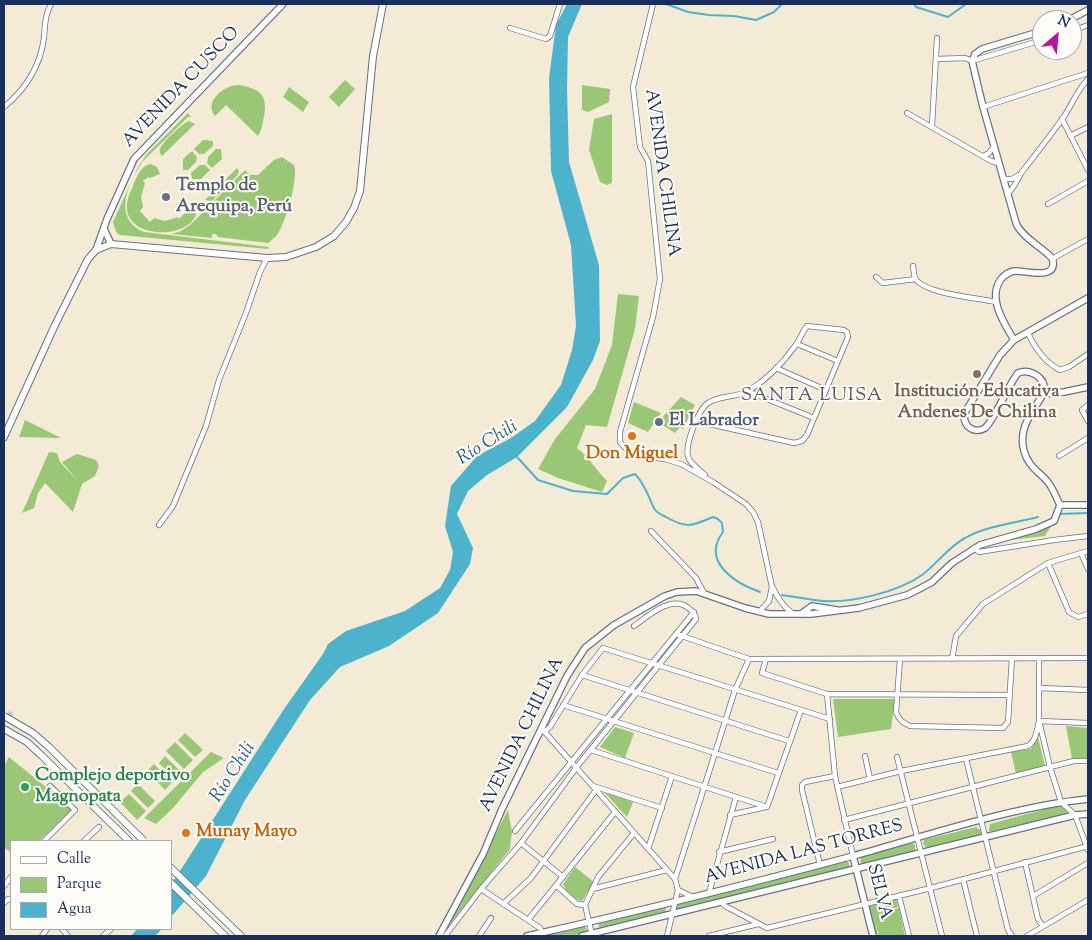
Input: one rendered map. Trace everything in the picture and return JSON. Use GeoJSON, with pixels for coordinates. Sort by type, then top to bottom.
{"type":"FeatureCollection","features":[{"type":"Feature","properties":{"kind":"main road"},"geometry":{"type":"LineString","coordinates":[[96,250],[111,244],[267,258],[300,254],[334,236],[346,222],[354,208],[360,190],[373,56],[383,4]]}},
{"type":"Feature","properties":{"kind":"main road","name":"AVENIDA CUSCO"},"geometry":{"type":"LineString","coordinates":[[4,437],[55,325],[88,259],[96,250]]}},
{"type":"Feature","properties":{"kind":"main road"},"geometry":{"type":"LineString","coordinates":[[4,716],[33,733],[49,747],[143,840]]}},
{"type":"Feature","properties":{"kind":"main road"},"geometry":{"type":"LineString","coordinates":[[4,729],[27,742],[130,840]]}},
{"type":"Feature","properties":{"kind":"main road"},"geometry":{"type":"LineString","coordinates":[[172,869],[241,936]]}},
{"type":"Feature","properties":{"kind":"main road"},"geometry":{"type":"LineString","coordinates":[[172,884],[225,936]]}},
{"type":"Feature","properties":{"kind":"street"},"geometry":{"type":"LineString","coordinates":[[4,107],[23,89],[36,68],[44,39],[46,14],[51,4]]}},
{"type":"Feature","properties":{"kind":"street","name":"AVENIDA CUSCO"},"geometry":{"type":"LineString","coordinates":[[96,250],[134,159],[283,4]]}},
{"type":"Feature","properties":{"kind":"street"},"geometry":{"type":"LineString","coordinates":[[510,28],[546,39],[550,36],[560,4]]}},
{"type":"Feature","properties":{"kind":"street","name":"AVENIDA CHILINA"},"geometry":{"type":"LineString","coordinates":[[653,4],[632,87],[640,147],[648,161],[660,279],[653,317],[620,432],[620,442],[628,452],[635,455],[665,459],[681,464],[746,504],[758,522],[772,587],[781,602],[793,614]]}},
{"type":"Feature","properties":{"kind":"street"},"geometry":{"type":"LineString","coordinates":[[1014,340],[996,302],[998,283],[1005,274],[1015,271],[1042,274],[1048,272],[1052,268],[1052,258],[1019,230],[998,163],[972,60],[975,54],[982,49],[1032,34]]}},
{"type":"Feature","properties":{"kind":"street"},"geometry":{"type":"LineString","coordinates":[[932,126],[937,38]]}},
{"type":"Feature","properties":{"kind":"street"},"geometry":{"type":"LineString","coordinates":[[936,59],[965,58],[972,60],[1032,43]]}},
{"type":"Feature","properties":{"kind":"street"},"geometry":{"type":"LineString","coordinates":[[983,107],[1088,73]]}},
{"type":"Feature","properties":{"kind":"street"},"geometry":{"type":"LineString","coordinates":[[1007,194],[1073,103],[1079,88],[1088,79]]}},
{"type":"Feature","properties":{"kind":"street"},"geometry":{"type":"LineString","coordinates":[[907,113],[998,163]]}},
{"type":"Feature","properties":{"kind":"street"},"geometry":{"type":"LineString","coordinates":[[1062,119],[1088,170]]}},
{"type":"Feature","properties":{"kind":"street"},"geometry":{"type":"LineString","coordinates":[[1070,136],[1088,128]]}},
{"type":"Feature","properties":{"kind":"street"},"geometry":{"type":"LineString","coordinates":[[983,156],[989,153],[994,146]]}},
{"type":"Feature","properties":{"kind":"street"},"geometry":{"type":"LineString","coordinates":[[1003,180],[1021,174]]}},
{"type":"Feature","properties":{"kind":"street"},"geometry":{"type":"LineString","coordinates":[[1048,204],[1088,181]]}},
{"type":"Feature","properties":{"kind":"street"},"geometry":{"type":"LineString","coordinates":[[104,229],[111,244]]}},
{"type":"Feature","properties":{"kind":"street"},"geometry":{"type":"LineString","coordinates":[[1052,258],[1088,239]]}},
{"type":"Feature","properties":{"kind":"street"},"geometry":{"type":"LineString","coordinates":[[159,525],[172,506],[206,426],[219,380],[267,258]]}},
{"type":"Feature","properties":{"kind":"street"},"geometry":{"type":"LineString","coordinates":[[913,266],[916,279]]}},
{"type":"Feature","properties":{"kind":"street"},"geometry":{"type":"LineString","coordinates":[[876,277],[883,282],[916,279],[931,289],[996,302]]}},
{"type":"Feature","properties":{"kind":"street"},"geometry":{"type":"LineString","coordinates":[[1088,298],[1014,340],[1000,355],[964,414],[965,422],[973,430],[985,428],[1018,373],[1030,372],[1040,377],[1044,387],[1043,394],[1027,420],[1022,442],[1025,454],[1031,467],[1047,481],[1055,492],[1060,505],[1088,505]]}},
{"type":"Feature","properties":{"kind":"street"},"geometry":{"type":"LineString","coordinates":[[696,422],[798,442],[805,438],[848,337],[845,330],[807,326],[797,344],[776,368],[747,392],[709,402],[703,408],[696,422],[687,451],[689,459],[713,482]]}},
{"type":"Feature","properties":{"kind":"street"},"geometry":{"type":"LineString","coordinates":[[1028,332],[1034,347],[1040,355],[1060,370],[1069,368],[1088,354]]}},
{"type":"Feature","properties":{"kind":"street"},"geometry":{"type":"LineString","coordinates":[[797,344],[838,361]]}},
{"type":"Feature","properties":{"kind":"street"},"geometry":{"type":"LineString","coordinates":[[776,368],[826,390]]}},
{"type":"Feature","properties":{"kind":"street"},"geometry":{"type":"LineString","coordinates":[[1043,394],[1088,387]]}},
{"type":"Feature","properties":{"kind":"street"},"geometry":{"type":"LineString","coordinates":[[747,392],[814,418]]}},
{"type":"Feature","properties":{"kind":"street"},"geometry":{"type":"LineString","coordinates":[[1088,405],[1082,410],[1088,421]]}},
{"type":"Feature","properties":{"kind":"street"},"geometry":{"type":"LineString","coordinates":[[1059,456],[1088,438]]}},
{"type":"Feature","properties":{"kind":"street","name":"AVENIDA CHILINA"},"geometry":{"type":"LineString","coordinates":[[439,936],[472,875],[502,809],[543,731],[567,676],[578,658],[596,638],[614,624],[665,596],[677,592],[696,591],[759,612],[793,614],[842,611],[907,595],[932,582],[947,567],[974,548],[990,541],[1036,529],[1054,521],[1060,505]]}},
{"type":"Feature","properties":{"kind":"street"},"geometry":{"type":"LineString","coordinates":[[651,531],[696,578],[704,593]]}},
{"type":"Feature","properties":{"kind":"street"},"geometry":{"type":"LineString","coordinates":[[974,548],[979,552],[1088,536]]}},
{"type":"Feature","properties":{"kind":"street"},"geometry":{"type":"LineString","coordinates":[[952,658],[956,636],[983,604],[1048,563],[1088,551]]}},
{"type":"Feature","properties":{"kind":"street"},"geometry":{"type":"LineString","coordinates":[[1081,552],[1088,569]]}},
{"type":"Feature","properties":{"kind":"street"},"geometry":{"type":"LineString","coordinates":[[1048,563],[1069,612],[1078,616],[1088,614]]}},
{"type":"Feature","properties":{"kind":"street"},"geometry":{"type":"LineString","coordinates":[[759,612],[769,601],[772,587]]}},
{"type":"Feature","properties":{"kind":"street"},"geometry":{"type":"LineString","coordinates":[[445,936],[520,843],[576,768],[696,619],[694,612],[684,605],[669,605],[658,609],[634,626]]}},
{"type":"Feature","properties":{"kind":"street"},"geometry":{"type":"LineString","coordinates":[[516,831],[694,612]]}},
{"type":"Feature","properties":{"kind":"street"},"geometry":{"type":"LineString","coordinates":[[676,634],[749,659],[1088,658]]}},
{"type":"Feature","properties":{"kind":"street"},"geometry":{"type":"LineString","coordinates":[[667,936],[678,890],[675,879],[543,731],[550,728],[582,675],[603,648],[830,719]]}},
{"type":"Feature","properties":{"kind":"street"},"geometry":{"type":"LineString","coordinates":[[900,659],[896,712],[898,718],[910,726],[1003,728],[1008,722],[1012,658]]}},
{"type":"Feature","properties":{"kind":"street"},"geometry":{"type":"LineString","coordinates":[[837,787],[901,771],[1032,744],[1039,721],[1039,658]]}},
{"type":"Feature","properties":{"kind":"street"},"geometry":{"type":"LineString","coordinates":[[675,879],[735,690],[749,659]]}},
{"type":"Feature","properties":{"kind":"street"},"geometry":{"type":"LineString","coordinates":[[766,659],[762,673],[827,694],[1009,695]]}},
{"type":"Feature","properties":{"kind":"street"},"geometry":{"type":"LineString","coordinates":[[582,675],[789,741]]}},
{"type":"Feature","properties":{"kind":"street"},"geometry":{"type":"LineString","coordinates":[[1039,688],[1088,690]]}},
{"type":"Feature","properties":{"kind":"street"},"geometry":{"type":"LineString","coordinates":[[827,694],[835,776],[853,856]]}},
{"type":"Feature","properties":{"kind":"street"},"geometry":{"type":"LineString","coordinates":[[563,705],[778,773]]}},
{"type":"Feature","properties":{"kind":"street"},"geometry":{"type":"LineString","coordinates":[[767,807],[801,710]]}},
{"type":"Feature","properties":{"kind":"street"},"geometry":{"type":"LineString","coordinates":[[1039,721],[1088,723]]}},
{"type":"Feature","properties":{"kind":"street"},"geometry":{"type":"LineString","coordinates":[[721,902],[725,906],[767,928],[1087,847],[1076,815],[1061,802],[1039,721]]}},
{"type":"Feature","properties":{"kind":"street"},"geometry":{"type":"LineString","coordinates":[[591,750],[767,807]]}},
{"type":"Feature","properties":{"kind":"street"},"geometry":{"type":"LineString","coordinates":[[865,756],[870,778]]}},
{"type":"Feature","properties":{"kind":"street"},"geometry":{"type":"LineString","coordinates":[[897,757],[942,936]]}},
{"type":"Feature","properties":{"kind":"street"},"geometry":{"type":"LineString","coordinates":[[966,759],[1008,930],[1012,936]]}},
{"type":"Feature","properties":{"kind":"street"},"geometry":{"type":"LineString","coordinates":[[844,820],[1074,761],[1088,761]]}},
{"type":"Feature","properties":{"kind":"street"},"geometry":{"type":"LineString","coordinates":[[648,849],[672,776]]}},
{"type":"Feature","properties":{"kind":"street"},"geometry":{"type":"LineString","coordinates":[[820,864],[802,785],[805,782],[835,776]]}},
{"type":"Feature","properties":{"kind":"street"},"geometry":{"type":"LineString","coordinates":[[45,840],[76,810],[50,786]]}},
{"type":"Feature","properties":{"kind":"street"},"geometry":{"type":"LineString","coordinates":[[594,788],[662,808]]}},
{"type":"Feature","properties":{"kind":"street"},"geometry":{"type":"LineString","coordinates":[[503,904],[531,878],[594,788]]}},
{"type":"Feature","properties":{"kind":"street"},"geometry":{"type":"LineString","coordinates":[[708,893],[736,797]]}},
{"type":"Feature","properties":{"kind":"street","name":"AVENIDA LAS TORRES"},"geometry":{"type":"LineString","coordinates":[[527,936],[675,902],[982,821],[1061,802],[1088,799]]}},
{"type":"Feature","properties":{"kind":"street"},"geometry":{"type":"LineString","coordinates":[[730,816],[767,807]]}},
{"type":"Feature","properties":{"kind":"street"},"geometry":{"type":"LineString","coordinates":[[528,920],[615,812]]}},
{"type":"Feature","properties":{"kind":"street","name":"AVENIDA LAS TORRES"},"geometry":{"type":"LineString","coordinates":[[582,936],[986,836],[1076,815],[1088,814]]}},
{"type":"Feature","properties":{"kind":"street"},"geometry":{"type":"LineString","coordinates":[[85,840],[99,827]]}},
{"type":"Feature","properties":{"kind":"street"},"geometry":{"type":"LineString","coordinates":[[592,935],[585,905],[592,888],[598,877],[634,833]]}},
{"type":"Feature","properties":{"kind":"street"},"geometry":{"type":"LineString","coordinates":[[720,852],[773,839]]}},
{"type":"Feature","properties":{"kind":"street"},"geometry":{"type":"LineString","coordinates":[[520,843],[563,877]]}},
{"type":"Feature","properties":{"kind":"street","name":"SELVA"},"geometry":{"type":"LineString","coordinates":[[853,856],[873,936]]}},
{"type":"Feature","properties":{"kind":"street"},"geometry":{"type":"LineString","coordinates":[[1025,862],[1038,919],[1043,926]]}},
{"type":"Feature","properties":{"kind":"street"},"geometry":{"type":"LineString","coordinates":[[1033,896],[1088,863]]}},
{"type":"Feature","properties":{"kind":"street"},"geometry":{"type":"LineString","coordinates":[[592,888],[667,870]]}},
{"type":"Feature","properties":{"kind":"street"},"geometry":{"type":"LineString","coordinates":[[963,879],[977,936]]}},
{"type":"Feature","properties":{"kind":"street"},"geometry":{"type":"LineString","coordinates":[[556,885],[577,904],[585,905]]}},
{"type":"Feature","properties":{"kind":"street"},"geometry":{"type":"LineString","coordinates":[[481,889],[540,928],[542,933]]}},
{"type":"Feature","properties":{"kind":"street"},"geometry":{"type":"LineString","coordinates":[[678,890],[693,897]]}},
{"type":"Feature","properties":{"kind":"street"},"geometry":{"type":"LineString","coordinates":[[899,896],[909,936]]}},
{"type":"Feature","properties":{"kind":"street"},"geometry":{"type":"LineString","coordinates":[[1026,936],[1088,900]]}},
{"type":"Feature","properties":{"kind":"street"},"geometry":{"type":"LineString","coordinates":[[479,936],[491,918]]}},
{"type":"Feature","properties":{"kind":"street"},"geometry":{"type":"LineString","coordinates":[[709,936],[759,924]]}},
{"type":"Feature","properties":{"kind":"street","name":"AVENIDA CHILINA"},"geometry":{"type":"LineString","coordinates":[[434,936],[443,929]]}},
{"type":"Feature","properties":{"kind":"green space"},"geometry":{"type":"Polygon","coordinates":[[[345,80],[355,89],[339,107],[329,97],[345,80]]]}},
{"type":"Feature","properties":{"kind":"green space"},"geometry":{"type":"Polygon","coordinates":[[[239,85],[257,91],[261,94],[265,103],[264,117],[258,136],[226,105],[215,116],[212,111],[212,105],[217,95],[228,87],[239,85]]]}},
{"type":"Feature","properties":{"kind":"green space"},"geometry":{"type":"Polygon","coordinates":[[[582,85],[610,89],[609,102],[588,112],[582,110],[582,85]]]}},
{"type":"Feature","properties":{"kind":"green space"},"geometry":{"type":"Polygon","coordinates":[[[289,87],[309,102],[303,112],[283,97],[289,87]]]}},
{"type":"Feature","properties":{"kind":"green space"},"geometry":{"type":"Polygon","coordinates":[[[188,113],[191,117],[188,117],[143,161],[133,179],[138,167],[147,154],[188,113]]]}},
{"type":"Feature","properties":{"kind":"green space"},"geometry":{"type":"Polygon","coordinates":[[[612,114],[612,183],[607,185],[600,182],[589,150],[594,119],[612,114]]]}},
{"type":"Feature","properties":{"kind":"green space"},"geometry":{"type":"Polygon","coordinates":[[[189,121],[195,124],[162,156],[160,150],[165,142],[189,121]]]}},
{"type":"Feature","properties":{"kind":"green space"},"geometry":{"type":"Polygon","coordinates":[[[203,140],[213,141],[213,146],[204,154],[199,154],[194,149],[203,140]]]}},
{"type":"Feature","properties":{"kind":"green space"},"geometry":{"type":"Polygon","coordinates":[[[216,149],[221,149],[222,159],[212,168],[207,163],[208,157],[216,149]]]}},
{"type":"Feature","properties":{"kind":"green space"},"geometry":{"type":"Polygon","coordinates":[[[192,151],[197,157],[196,162],[188,170],[183,170],[183,159],[192,151]]]}},
{"type":"Feature","properties":{"kind":"green space"},"geometry":{"type":"Polygon","coordinates":[[[282,157],[294,165],[295,180],[287,212],[280,230],[268,243],[218,237],[216,234],[212,234],[212,238],[172,234],[190,225],[245,170],[250,175],[258,175],[274,160],[282,157]]]}},
{"type":"Feature","properties":{"kind":"green space"},"geometry":{"type":"Polygon","coordinates":[[[151,164],[157,167],[160,174],[148,177],[143,181],[145,183],[141,197],[143,207],[140,211],[150,222],[154,218],[165,221],[178,217],[179,219],[185,213],[188,202],[194,205],[197,210],[193,220],[185,227],[173,231],[147,230],[136,225],[129,217],[127,202],[134,183],[142,169],[151,164]]]}},
{"type":"Feature","properties":{"kind":"green space"},"geometry":{"type":"Polygon","coordinates":[[[200,165],[205,165],[210,170],[201,179],[192,179],[191,173],[200,165]]]}},
{"type":"Feature","properties":{"kind":"green space"},"geometry":{"type":"Polygon","coordinates":[[[237,168],[239,171],[237,176],[212,201],[205,200],[237,168]]]}},
{"type":"Feature","properties":{"kind":"green space"},"geometry":{"type":"Polygon","coordinates":[[[132,180],[126,200],[128,218],[134,226],[144,232],[269,247],[268,249],[120,235],[116,232],[113,222],[132,180]]]}},
{"type":"Feature","properties":{"kind":"green space"},"geometry":{"type":"Polygon","coordinates":[[[618,294],[639,296],[635,329],[607,427],[586,425],[577,448],[607,481],[602,492],[558,478],[538,469],[555,439],[595,389],[612,345],[618,294]]]}},
{"type":"Feature","properties":{"kind":"green space"},"geometry":{"type":"Polygon","coordinates":[[[681,397],[695,405],[683,429],[680,427],[675,433],[658,422],[681,397]]]}},
{"type":"Feature","properties":{"kind":"green space"},"geometry":{"type":"Polygon","coordinates":[[[634,402],[661,413],[648,432],[628,423],[634,402]]]}},
{"type":"Feature","properties":{"kind":"green space"},"geometry":{"type":"Polygon","coordinates":[[[25,420],[61,438],[19,437],[25,420]]]}},
{"type":"Feature","properties":{"kind":"green space"},"geometry":{"type":"Polygon","coordinates":[[[49,452],[57,453],[60,462],[79,482],[62,462],[77,454],[96,460],[99,466],[95,476],[82,484],[73,512],[45,483],[38,493],[34,508],[22,513],[49,452]]]}},
{"type":"Feature","properties":{"kind":"green space"},"geometry":{"type":"Polygon","coordinates":[[[1050,524],[1051,526],[1045,536],[993,542],[1050,524]]]}},
{"type":"Feature","properties":{"kind":"green space"},"geometry":{"type":"Polygon","coordinates":[[[833,699],[895,699],[891,729],[838,737],[833,699]]]}},
{"type":"Feature","properties":{"kind":"green space"},"geometry":{"type":"Polygon","coordinates":[[[1066,726],[1088,728],[1088,758],[1072,759],[1066,726]]]}},
{"type":"Feature","properties":{"kind":"green space"},"geometry":{"type":"Polygon","coordinates":[[[615,727],[634,733],[625,758],[600,747],[615,727]]]}},
{"type":"Feature","properties":{"kind":"green space"},"geometry":{"type":"Polygon","coordinates":[[[185,733],[203,750],[195,757],[178,740],[185,733]]]}},
{"type":"Feature","properties":{"kind":"green space"},"geometry":{"type":"Polygon","coordinates":[[[1038,737],[1045,766],[1016,774],[1011,752],[1031,749],[1038,737]]]}},
{"type":"Feature","properties":{"kind":"green space"},"geometry":{"type":"Polygon","coordinates":[[[175,742],[193,760],[184,769],[166,751],[175,742]]]}},
{"type":"Feature","properties":{"kind":"green space"},"geometry":{"type":"Polygon","coordinates":[[[211,752],[224,758],[203,772],[173,808],[156,824],[144,818],[211,752]]]}},
{"type":"Feature","properties":{"kind":"green space"},"geometry":{"type":"Polygon","coordinates":[[[165,756],[182,773],[176,780],[159,763],[165,756]]]}},
{"type":"Feature","properties":{"kind":"green space","name":"Complejo deportivo Magnopata"},"geometry":{"type":"Polygon","coordinates":[[[9,757],[73,809],[40,840],[10,840],[10,851],[4,848],[4,766],[9,757]]]}},
{"type":"Feature","properties":{"kind":"green space"},"geometry":{"type":"Polygon","coordinates":[[[154,764],[172,782],[165,790],[147,771],[154,764]]]}},
{"type":"Feature","properties":{"kind":"green space"},"geometry":{"type":"Polygon","coordinates":[[[138,784],[155,801],[148,808],[131,791],[138,784]]]}},
{"type":"Feature","properties":{"kind":"green space"},"geometry":{"type":"Polygon","coordinates":[[[604,792],[633,802],[627,817],[604,792]]]}},
{"type":"Feature","properties":{"kind":"green space"},"geometry":{"type":"Polygon","coordinates":[[[129,794],[146,811],[137,820],[120,802],[129,794]]]}},
{"type":"Feature","properties":{"kind":"green space"},"geometry":{"type":"Polygon","coordinates":[[[1060,805],[1067,811],[1066,814],[989,831],[990,824],[1060,805]]]}},
{"type":"Feature","properties":{"kind":"green space"},"geometry":{"type":"Polygon","coordinates":[[[508,810],[512,832],[510,849],[449,925],[508,810]]]}},
{"type":"Feature","properties":{"kind":"green space"},"geometry":{"type":"Polygon","coordinates":[[[976,827],[982,833],[979,837],[927,848],[923,844],[924,840],[976,827]]]}},
{"type":"Feature","properties":{"kind":"green space"},"geometry":{"type":"Polygon","coordinates":[[[912,843],[915,845],[915,851],[864,864],[860,862],[862,856],[912,843]]]}},
{"type":"Feature","properties":{"kind":"green space"},"geometry":{"type":"Polygon","coordinates":[[[844,861],[848,862],[849,868],[676,910],[675,905],[844,861]]]}},
{"type":"Feature","properties":{"kind":"green space"},"geometry":{"type":"Polygon","coordinates":[[[575,867],[594,882],[582,901],[571,895],[563,884],[575,867]]]}},
{"type":"Feature","properties":{"kind":"green space"},"geometry":{"type":"Polygon","coordinates":[[[896,898],[898,907],[879,912],[899,908],[905,936],[879,936],[876,924],[878,936],[874,936],[867,904],[896,898]]]}},
{"type":"Feature","properties":{"kind":"green space"},"geometry":{"type":"Polygon","coordinates":[[[665,907],[665,912],[600,930],[598,921],[665,907]]]}},
{"type":"Feature","properties":{"kind":"green space"},"geometry":{"type":"Polygon","coordinates":[[[582,926],[587,930],[585,933],[571,936],[540,936],[582,926]]]}},
{"type":"Feature","properties":{"kind":"water"},"geometry":{"type":"Polygon","coordinates":[[[567,4],[582,4],[568,37],[569,162],[599,265],[600,341],[593,360],[567,407],[517,457],[487,475],[468,491],[457,514],[473,548],[470,564],[438,613],[389,646],[340,667],[310,700],[245,800],[206,876],[172,916],[172,883],[328,644],[346,631],[405,611],[440,588],[450,570],[453,552],[445,526],[451,486],[477,456],[511,438],[535,421],[561,385],[572,350],[576,326],[571,245],[551,171],[549,78],[556,25],[567,4]]]}},
{"type":"Feature","properties":{"kind":"water"},"geometry":{"type":"Polygon","coordinates":[[[136,930],[161,930],[155,936],[131,936],[136,930]]]}},
{"type":"Feature","properties":{"kind":"waterway"},"geometry":{"type":"LineString","coordinates":[[666,4],[688,12],[756,20],[774,12],[782,4]]}},
{"type":"Feature","properties":{"kind":"waterway"},"geometry":{"type":"LineString","coordinates":[[914,4],[916,7],[948,17],[966,4]]}},
{"type":"Feature","properties":{"kind":"waterway"},"geometry":{"type":"LineString","coordinates":[[517,457],[538,480],[573,491],[607,494],[623,478],[635,474],[644,486],[655,510],[661,515],[685,525],[694,524],[713,517],[718,519],[722,523],[723,532],[717,543],[718,561],[731,577],[760,592]]}},
{"type":"Feature","properties":{"kind":"waterway"},"geometry":{"type":"LineString","coordinates":[[1058,514],[1088,513]]}},
{"type":"Feature","properties":{"kind":"waterway"},"geometry":{"type":"LineString","coordinates":[[782,595],[818,601],[835,601],[861,598],[888,591],[922,575],[953,546],[973,534],[1038,517]]}},
{"type":"Feature","properties":{"kind":"tunnel"},"geometry":{"type":"LineString","coordinates":[[4,720],[12,712]]}},
{"type":"Feature","properties":{"kind":"place","name":"Templo de Arequipa, Perú"},"geometry":{"type":"Point","coordinates":[166,197]}},
{"type":"Feature","properties":{"kind":"place","name":"Institución Educativa Andenes De Chilina"},"geometry":{"type":"Point","coordinates":[977,374]}},
{"type":"Feature","properties":{"kind":"place","name":"El Labrador"},"geometry":{"type":"Point","coordinates":[659,422]}},
{"type":"Feature","properties":{"kind":"place","name":"Don Miguel"},"geometry":{"type":"Point","coordinates":[632,436]}},
{"type":"Feature","properties":{"kind":"place","name":"Complejo deportivo Magnopata"},"geometry":{"type":"Point","coordinates":[25,787]}},
{"type":"Feature","properties":{"kind":"place","name":"Munay Mayo"},"geometry":{"type":"Point","coordinates":[186,833]}},
{"type":"Feature","properties":{"kind":"district","name":"SANTA LUISA"},"geometry":{"type":"Point","coordinates":[812,397]}},
{"type":"Feature","properties":{"kind":"water label","name":"Río Chili"},"geometry":{"type":"Point","coordinates":[488,444]}},
{"type":"Feature","properties":{"kind":"water label","name":"Río Chili"},"geometry":{"type":"Point","coordinates":[234,773]}}]}
